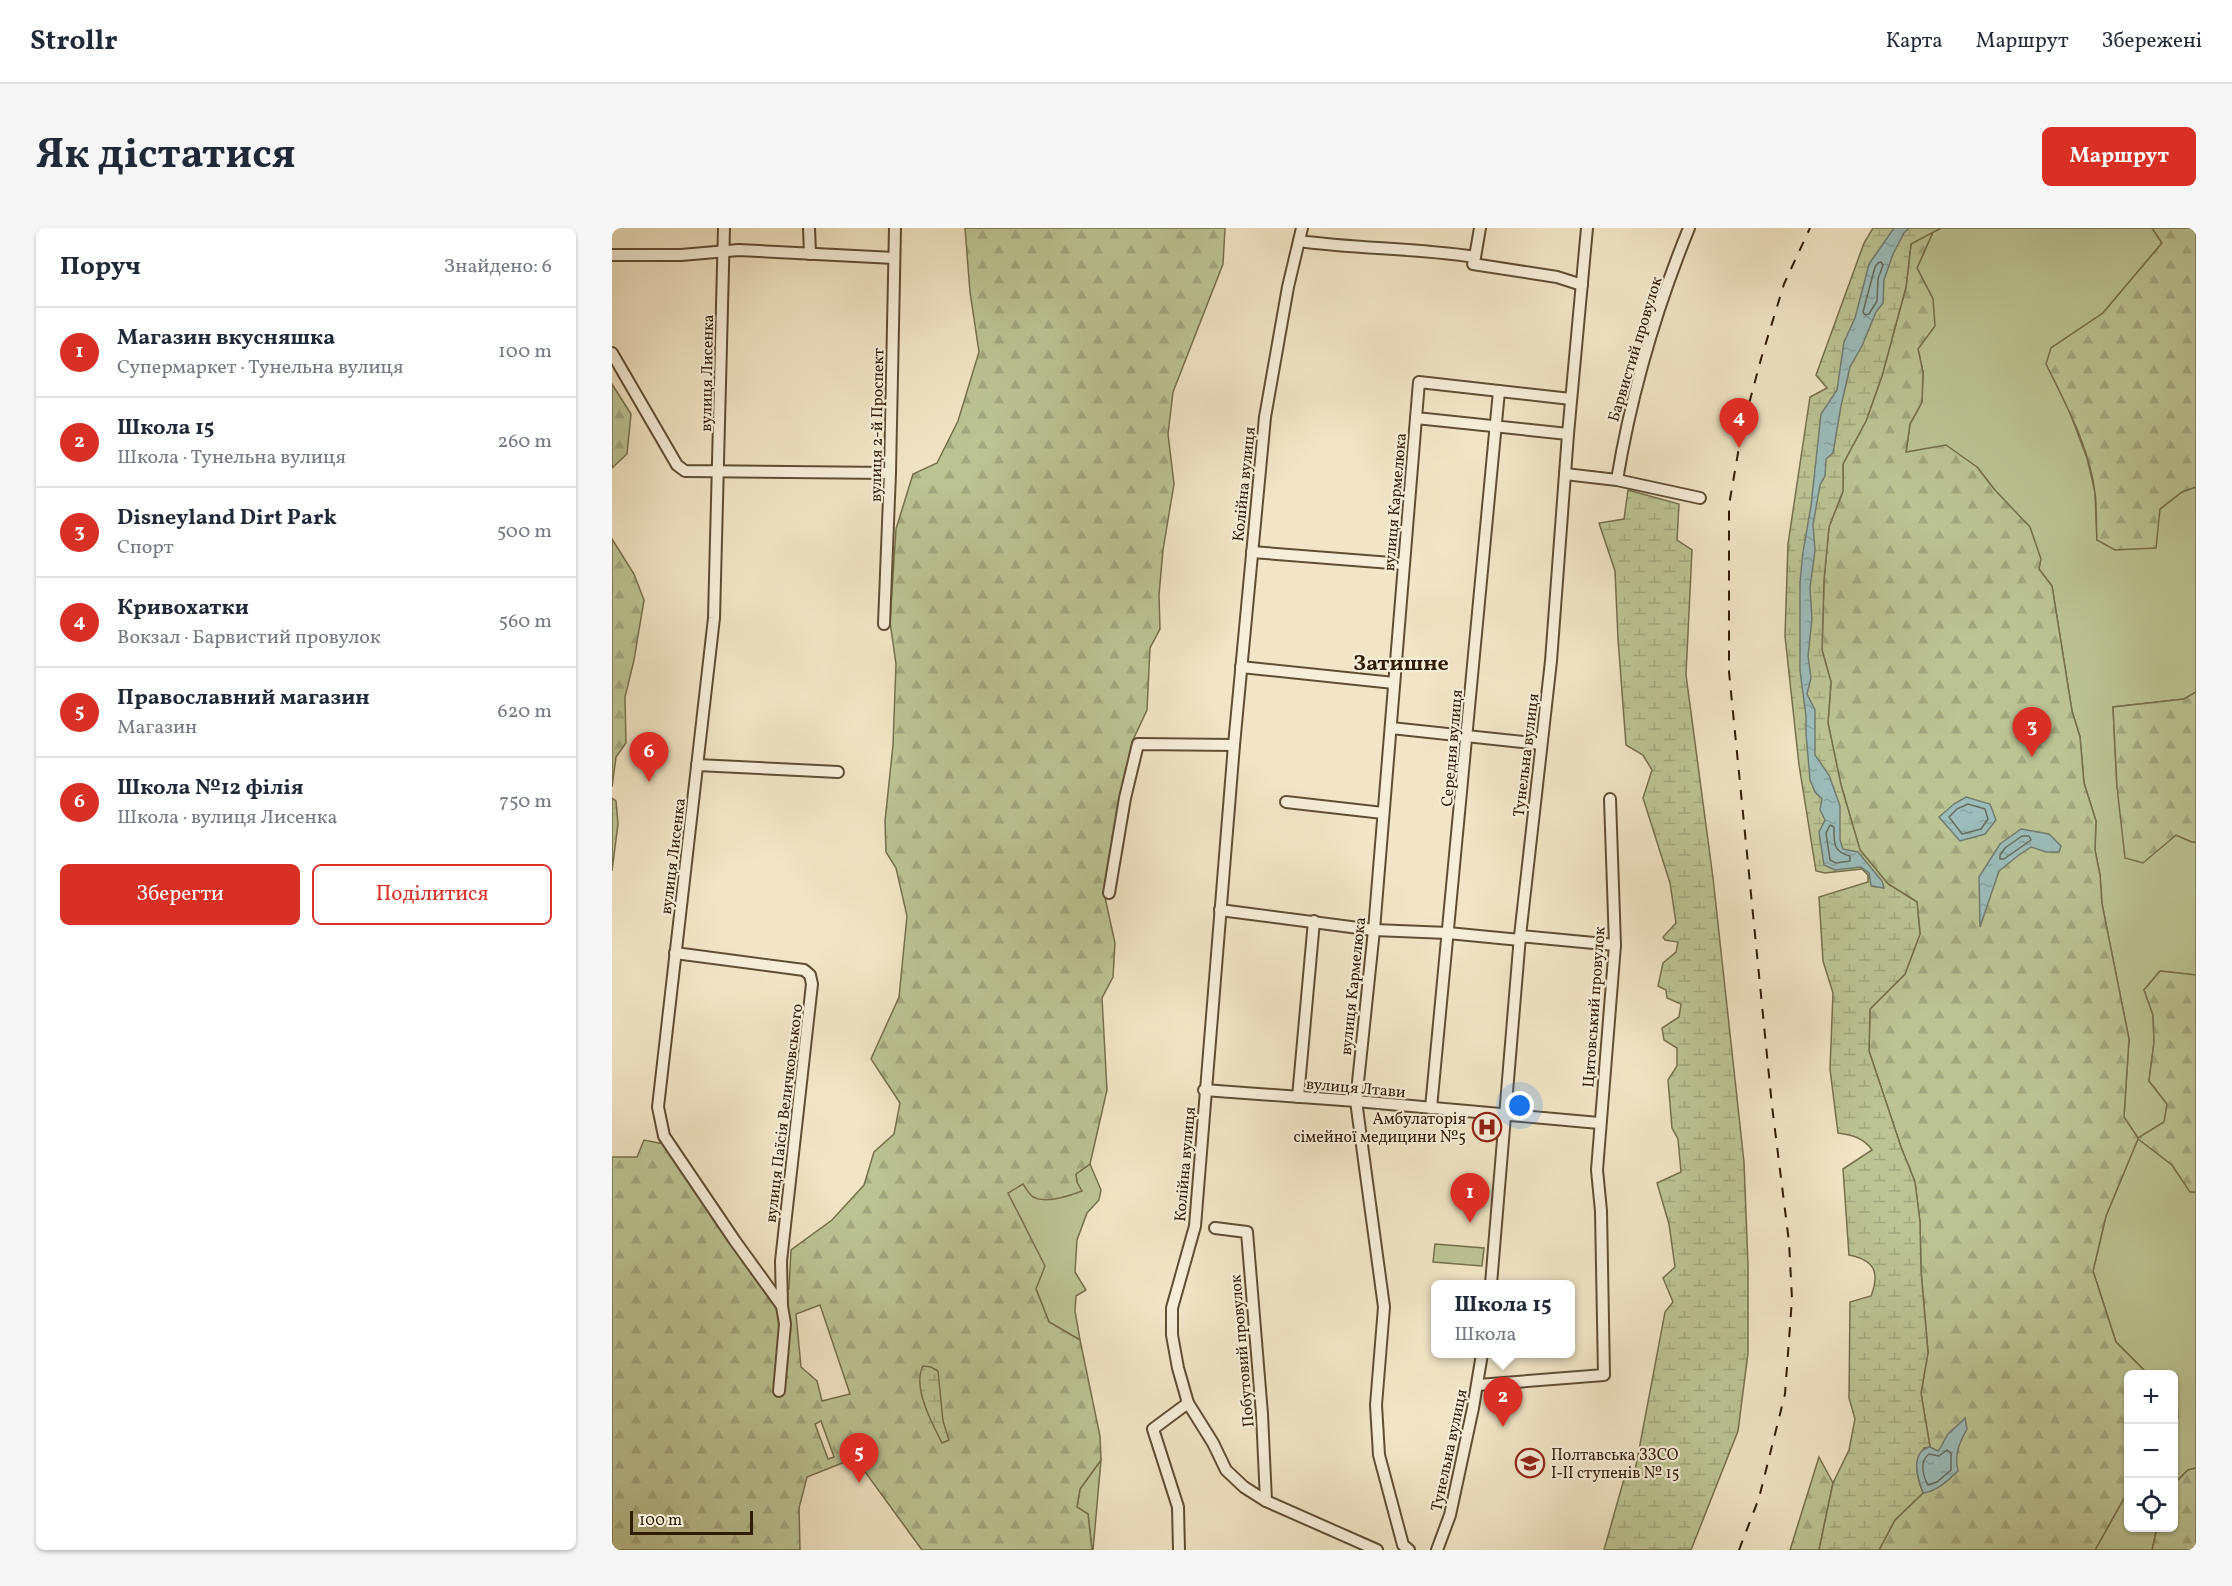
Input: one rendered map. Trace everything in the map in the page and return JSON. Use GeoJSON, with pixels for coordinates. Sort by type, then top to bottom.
{"type":"FeatureCollection","features":[{"type":"Feature","properties":{"kind":"street","name":"вулиця Лисенка"},"geometry":{"type":"LineString","coordinates":[[724,228],[714,618],[658,1107],[664,1136],[782,1306]]}},
{"type":"Feature","properties":{"kind":"street"},"geometry":{"type":"LineString","coordinates":[[809,228],[810,254]]}},
{"type":"Feature","properties":{"kind":"street","name":"вулиця 2-й Проспект"},"geometry":{"type":"LineString","coordinates":[[884,624],[890,473],[895,228]]}},
{"type":"Feature","properties":{"kind":"street","name":"Колійна вулиця"},"geometry":{"type":"LineString","coordinates":[[1302,228],[1288,287],[1265,417],[1204,1090],[1195,1226],[1172,1308],[1172,1335],[1188,1403],[1213,1443],[1226,1470],[1244,1487],[1266,1501],[1377,1550]]}},
{"type":"Feature","properties":{"kind":"street"},"geometry":{"type":"LineString","coordinates":[[1480,228],[1473,264],[1557,278],[1582,285]]}},
{"type":"Feature","properties":{"kind":"street","name":"Тунельна вулиця"},"geometry":{"type":"LineString","coordinates":[[1491,1280],[1520,938],[1551,661],[1564,474],[1587,228]]}},
{"type":"Feature","properties":{"kind":"street","name":"Барвистий провулок"},"geometry":{"type":"LineString","coordinates":[[1617,480],[1626,426],[1638,379],[1689,228]]}},
{"type":"Feature","properties":{"kind":"street"},"geometry":{"type":"LineString","coordinates":[[1299,241],[1377,249],[1437,251],[1475,257]]}},
{"type":"Feature","properties":{"kind":"street"},"geometry":{"type":"LineString","coordinates":[[612,255],[681,255],[724,250],[894,258]]}},
{"type":"Feature","properties":{"kind":"street"},"geometry":{"type":"LineString","coordinates":[[612,353],[677,465],[685,471],[890,473]]}},
{"type":"Feature","properties":{"kind":"street","name":"вулиця Кармелюка"},"geometry":{"type":"LineString","coordinates":[[1409,1550],[1403,1545],[1378,1455],[1376,1405],[1382,1360],[1384,1307],[1356,1101],[1374,930],[1419,382],[1499,391]]}},
{"type":"Feature","properties":{"kind":"street"},"geometry":{"type":"LineString","coordinates":[[1499,391],[1571,399]]}},
{"type":"Feature","properties":{"kind":"street","name":"Середня вулиця"},"geometry":{"type":"LineString","coordinates":[[1431,1108],[1499,391]]}},
{"type":"Feature","properties":{"kind":"street"},"geometry":{"type":"LineString","coordinates":[[1416,418],[1568,434]]}},
{"type":"Feature","properties":{"kind":"street"},"geometry":{"type":"LineString","coordinates":[[1564,474],[1617,480],[1700,498]]}},
{"type":"Feature","properties":{"kind":"street"},"geometry":{"type":"LineString","coordinates":[[1252,552],[1404,564]]}},
{"type":"Feature","properties":{"kind":"street"},"geometry":{"type":"LineString","coordinates":[[1241,667],[1394,683]]}},
{"type":"Feature","properties":{"kind":"street"},"geometry":{"type":"LineString","coordinates":[[1391,728],[1541,744]]}},
{"type":"Feature","properties":{"kind":"street"},"geometry":{"type":"LineString","coordinates":[[1109,893],[1125,798],[1138,744],[1234,746]]}},
{"type":"Feature","properties":{"kind":"street"},"geometry":{"type":"LineString","coordinates":[[697,765],[838,772]]}},
{"type":"Feature","properties":{"kind":"street","name":"Цитовський провулок"},"geometry":{"type":"LineString","coordinates":[[1478,1385],[1604,1374],[1601,1211],[1596,1170],[1616,945],[1610,799]]}},
{"type":"Feature","properties":{"kind":"street"},"geometry":{"type":"LineString","coordinates":[[1286,801],[1383,813]]}},
{"type":"Feature","properties":{"kind":"street"},"geometry":{"type":"LineString","coordinates":[[1220,910],[1374,930],[1616,945]]}},
{"type":"Feature","properties":{"kind":"street"},"geometry":{"type":"LineString","coordinates":[[1298,1097],[1314,921]]}},
{"type":"Feature","properties":{"kind":"street","name":"вулиця Паїсія Величковського"},"geometry":{"type":"LineString","coordinates":[[675,952],[804,970],[810,975],[812,984],[781,1261],[782,1306],[785,1324],[779,1391]]}},
{"type":"Feature","properties":{"kind":"street","name":"вулиця Лтави"},"geometry":{"type":"LineString","coordinates":[[1204,1090],[1504,1114]]}},
{"type":"Feature","properties":{"kind":"street"},"geometry":{"type":"LineString","coordinates":[[1504,1114],[1599,1123]]}},
{"type":"Feature","properties":{"kind":"street","name":"Побутовий провулок"},"geometry":{"type":"LineString","coordinates":[[1215,1228],[1247,1232],[1262,1414],[1266,1501]]}},
{"type":"Feature","properties":{"kind":"street","name":"Тунельна вулиця"},"geometry":{"type":"LineString","coordinates":[[1439,1549],[1450,1515],[1478,1385],[1481,1358]]}},
{"type":"Feature","properties":{"kind":"street"},"geometry":{"type":"LineString","coordinates":[[1179,1550],[1178,1507],[1154,1429],[1188,1403]]}},
{"type":"Feature","properties":{"kind":"green space"},"geometry":{"type":"Polygon","coordinates":[[[965,228],[1225,228],[1223,264],[1173,392],[1168,434],[1174,484],[1163,550],[1159,595],[1160,629],[1150,648],[1147,710],[1132,742],[1104,893],[1115,943],[1113,977],[1102,998],[1107,1090],[1090,1164],[1076,1174],[1082,1191],[1057,1199],[1043,1200],[1032,1196],[1023,1184],[1008,1193],[1045,1266],[1036,1289],[1049,1322],[1080,1340],[1100,1436],[1101,1460],[1080,1489],[1077,1507],[1088,1514],[1092,1550],[922,1550],[855,1458],[807,1477],[799,1508],[800,1550],[612,1550],[612,1157],[637,1157],[644,1140],[664,1144],[776,1308],[789,1288],[791,1250],[832,1220],[864,1185],[874,1152],[894,1134],[900,1103],[871,1059],[899,997],[907,916],[896,868],[886,852],[885,821],[893,745],[896,664],[890,622],[896,529],[913,474],[937,463],[958,421],[979,352],[970,292],[965,228]],[[820,1305],[796,1314],[801,1367],[817,1381],[822,1401],[850,1394],[820,1305]],[[821,1421],[815,1424],[828,1459],[834,1457],[821,1421]]]}},
{"type":"Feature","properties":{"kind":"green space"},"geometry":{"type":"Polygon","coordinates":[[[1873,228],[1941,228],[1911,244],[1906,287],[1882,376],[1866,421],[1843,464],[1843,491],[1829,527],[1824,580],[1822,650],[1831,682],[1828,723],[1841,785],[1860,850],[1888,884],[1917,902],[1920,934],[1905,974],[1870,1009],[1869,1051],[1915,1182],[1920,1222],[1921,1271],[1928,1353],[1921,1393],[1930,1447],[1924,1448],[1917,1465],[1917,1475],[1923,1493],[1895,1520],[1879,1550],[1819,1550],[1833,1483],[1849,1450],[1855,1419],[1849,1398],[1850,1302],[1871,1296],[1875,1274],[1865,1260],[1849,1255],[1843,1169],[1872,1150],[1857,1138],[1838,1133],[1830,1069],[1833,993],[1823,961],[1819,897],[1868,882],[1868,875],[1862,869],[1825,873],[1816,871],[1799,765],[1785,636],[1788,544],[1810,397],[1827,388],[1816,375],[1864,243],[1873,228]]]}},
{"type":"Feature","properties":{"kind":"green space"},"geometry":{"type":"Polygon","coordinates":[[[1941,228],[2152,228],[2162,243],[2103,313],[2051,348],[2070,413],[2087,458],[2095,492],[2097,540],[2160,509],[2182,492],[2196,487],[2196,692],[2184,699],[2113,707],[2117,787],[2143,862],[2176,835],[2196,842],[2196,975],[2160,971],[2144,990],[2153,1015],[2154,1042],[2149,1081],[2167,1104],[2165,1122],[2139,1138],[2172,1165],[2190,1191],[2196,1192],[2196,1468],[2188,1470],[2178,1480],[2178,1370],[2144,1370],[2116,1342],[2093,1271],[2106,1216],[2138,1138],[2124,1117],[2129,1039],[2102,904],[2095,850],[2096,821],[2084,783],[2080,737],[2072,711],[2052,586],[2039,569],[1994,489],[1977,467],[1906,453],[1910,424],[1922,402],[1923,372],[1918,349],[1933,299],[1917,268],[1933,232],[1941,228]]]}},
{"type":"Feature","properties":{"kind":"green space"},"geometry":{"type":"Polygon","coordinates":[[[2152,228],[2196,228],[2196,487],[2182,492],[2160,509],[2156,548],[2115,550],[2097,540],[2095,493],[2088,460],[2069,411],[2046,364],[2051,348],[2103,313],[2162,243],[2152,228]]]}},
{"type":"Feature","properties":{"kind":"green space"},"geometry":{"type":"Polygon","coordinates":[[[1933,232],[1917,268],[1933,299],[1935,326],[1918,349],[1923,372],[1922,402],[1910,424],[1906,452],[1946,445],[1977,467],[1994,489],[2030,527],[2041,559],[2039,569],[2052,586],[2072,711],[2080,737],[2084,783],[2096,821],[2095,850],[2102,904],[2129,1039],[2124,1117],[2138,1138],[2164,1122],[2167,1104],[2149,1081],[2154,1042],[2153,1015],[2144,990],[2160,971],[2196,975],[2196,1192],[2190,1192],[2172,1165],[2138,1139],[2106,1216],[2093,1271],[2116,1342],[2144,1370],[2124,1370],[2124,1498],[2095,1550],[1879,1550],[1895,1520],[1923,1493],[1924,1448],[1930,1447],[1921,1393],[1928,1352],[1921,1270],[1920,1222],[1915,1182],[1869,1051],[1870,1009],[1905,974],[1920,934],[1917,902],[1888,884],[1860,850],[1841,785],[1828,723],[1831,682],[1822,650],[1824,580],[1829,527],[1843,491],[1843,464],[1866,421],[1882,376],[1906,287],[1911,243],[1933,232]]]}},
{"type":"Feature","properties":{"kind":"green space"},"geometry":{"type":"Polygon","coordinates":[[[612,384],[631,414],[627,454],[612,468],[612,384]]]}},
{"type":"Feature","properties":{"kind":"green space"},"geometry":{"type":"Polygon","coordinates":[[[1628,490],[1679,504],[1677,540],[1692,550],[1686,675],[1713,878],[1744,1162],[1748,1265],[1748,1353],[1738,1431],[1691,1550],[1604,1550],[1624,1479],[1635,1471],[1665,1312],[1673,1302],[1663,1278],[1675,1267],[1669,1224],[1657,1183],[1681,1172],[1678,1139],[1672,1128],[1668,1080],[1677,1066],[1677,1048],[1664,1040],[1662,1028],[1679,1017],[1681,1004],[1667,998],[1666,990],[1658,986],[1663,963],[1676,952],[1678,942],[1665,940],[1663,937],[1676,923],[1670,883],[1643,798],[1652,770],[1643,755],[1626,745],[1615,571],[1599,523],[1624,519],[1628,490]]]}},
{"type":"Feature","properties":{"kind":"green space"},"geometry":{"type":"Polygon","coordinates":[[[612,539],[634,574],[644,600],[625,697],[626,743],[616,757],[612,787],[612,539]]]}},
{"type":"Feature","properties":{"kind":"green space"},"geometry":{"type":"Polygon","coordinates":[[[2196,692],[2196,842],[2176,835],[2143,863],[2125,858],[2117,787],[2113,707],[2184,699],[2196,692]]]}},
{"type":"Feature","properties":{"kind":"green space"},"geometry":{"type":"Polygon","coordinates":[[[612,798],[616,801],[618,824],[612,871],[612,798]]]}},
{"type":"Feature","properties":{"kind":"green space"},"geometry":{"type":"Polygon","coordinates":[[[1090,1164],[1101,1190],[1099,1200],[1087,1213],[1077,1240],[1075,1272],[1086,1290],[1076,1296],[1075,1311],[1080,1340],[1049,1322],[1036,1289],[1008,1193],[1023,1183],[1033,1197],[1043,1199],[1077,1182],[1076,1174],[1090,1164]]]}},
{"type":"Feature","properties":{"kind":"green space"},"geometry":{"type":"Polygon","coordinates":[[[1435,1244],[1484,1248],[1482,1266],[1433,1262],[1435,1244]]]}},
{"type":"Feature","properties":{"kind":"green space"},"geometry":{"type":"Polygon","coordinates":[[[923,1366],[938,1371],[943,1421],[949,1440],[942,1443],[922,1394],[920,1375],[923,1366]]]}},
{"type":"Feature","properties":{"kind":"green space"},"geometry":{"type":"Polygon","coordinates":[[[1819,1457],[1833,1483],[1819,1550],[1790,1550],[1819,1457]]]}},
{"type":"Feature","properties":{"kind":"green space"},"geometry":{"type":"Polygon","coordinates":[[[1101,1460],[1092,1550],[1088,1514],[1077,1508],[1080,1489],[1101,1460]]]}},
{"type":"Feature","properties":{"kind":"green space"},"geometry":{"type":"Polygon","coordinates":[[[2196,1468],[2196,1550],[2152,1550],[2156,1532],[2178,1532],[2178,1480],[2188,1470],[2196,1468]]]}},
{"type":"Feature","properties":{"kind":"green space"},"geometry":{"type":"Polygon","coordinates":[[[2124,1498],[2124,1532],[2156,1532],[2152,1550],[2095,1550],[2124,1498]]]}},
{"type":"Feature","properties":{"kind":"water"},"geometry":{"type":"Polygon","coordinates":[[[1894,228],[1909,228],[1893,254],[1884,280],[1883,303],[1876,312],[1862,346],[1850,367],[1833,453],[1826,459],[1825,476],[1820,485],[1813,525],[1815,550],[1810,588],[1812,619],[1808,656],[1811,678],[1807,694],[1815,710],[1815,755],[1829,775],[1840,806],[1840,840],[1843,849],[1858,852],[1882,881],[1884,888],[1871,886],[1869,873],[1861,867],[1835,870],[1824,865],[1819,832],[1825,820],[1820,810],[1822,799],[1815,792],[1810,780],[1806,716],[1800,671],[1800,582],[1821,414],[1837,390],[1844,342],[1855,318],[1869,264],[1894,228]]]}},
{"type":"Feature","properties":{"kind":"water"},"geometry":{"type":"Polygon","coordinates":[[[1966,797],[1990,804],[1996,820],[1985,834],[1960,841],[1939,817],[1966,797]]]}},
{"type":"Feature","properties":{"kind":"water"},"geometry":{"type":"Polygon","coordinates":[[[2021,829],[2049,834],[2061,846],[2059,852],[2046,852],[2031,847],[1999,871],[1980,927],[1979,877],[2000,844],[2021,829]]]}},
{"type":"Feature","properties":{"kind":"water"},"geometry":{"type":"Polygon","coordinates":[[[1965,1418],[1967,1429],[1958,1449],[1958,1471],[1938,1488],[1923,1493],[1917,1467],[1919,1454],[1930,1447],[1938,1451],[1948,1435],[1965,1418]]]}},
{"type":"Feature","properties":{"kind":"railway"},"geometry":{"type":"LineString","coordinates":[[1739,1550],[1759,1498],[1785,1394],[1792,1299],[1789,1242],[1772,1106],[1729,672],[1729,505],[1742,430],[1761,359],[1784,284],[1810,228]]}},
{"type":"Feature","properties":{"kind":"place","name":"Кривохатки"},"geometry":{"type":"Point","coordinates":[1739,448]}},
{"type":"Feature","properties":{"kind":"place","name":"Disneyland Dirt Park"},"geometry":{"type":"Point","coordinates":[2032,757]}},
{"type":"Feature","properties":{"kind":"place","name":"Школа №12 філія"},"geometry":{"type":"Point","coordinates":[649,782]}},
{"type":"Feature","properties":{"kind":"place","name":"Амбулаторія сімейної медицини №5"},"geometry":{"type":"Point","coordinates":[1487,1127]}},
{"type":"Feature","properties":{"kind":"place","name":"Магазин вкусняшка"},"geometry":{"type":"Point","coordinates":[1470,1223]}},
{"type":"Feature","properties":{"kind":"place","name":"Школа 15"},"geometry":{"type":"Point","coordinates":[1503,1427]}},
{"type":"Feature","properties":{"kind":"place","name":"Полтавська ЗЗСО І-ІІ ступенів № 15"},"geometry":{"type":"Point","coordinates":[1530,1463]}},
{"type":"Feature","properties":{"kind":"place","name":"Православний магазин"},"geometry":{"type":"Point","coordinates":[859,1483]}},
{"type":"Feature","properties":{"kind":"district","name":"Затишне"},"geometry":{"type":"Point","coordinates":[1401,662]}}]}
